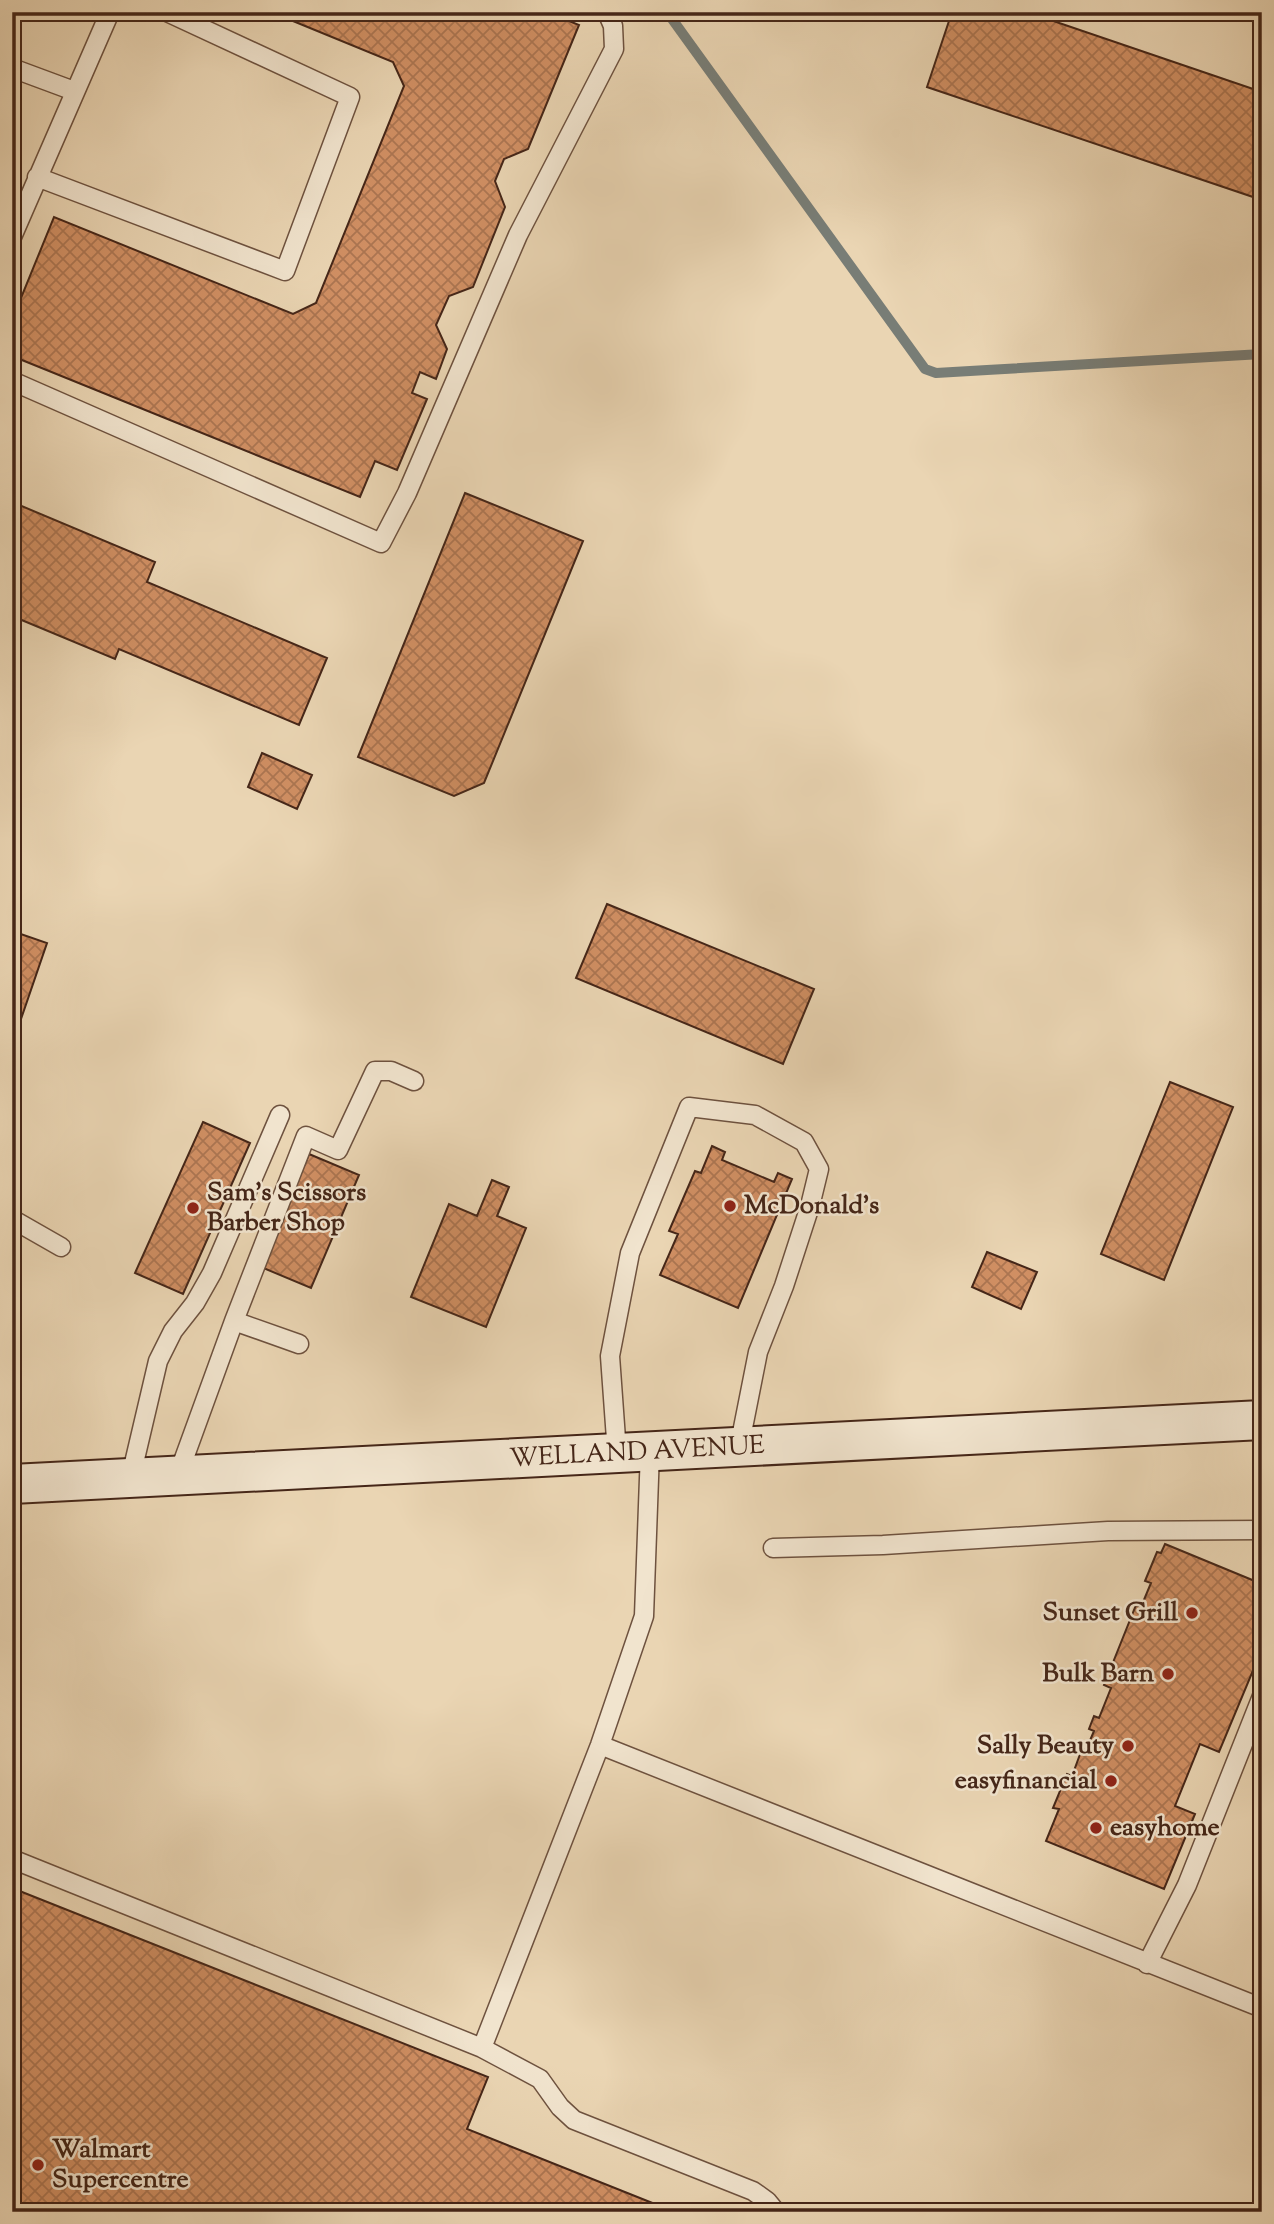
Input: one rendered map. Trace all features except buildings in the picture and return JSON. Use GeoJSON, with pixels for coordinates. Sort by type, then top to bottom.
{"type":"FeatureCollection","features":[{"type":"Feature","properties":{"kind":"main road","name":"WELLAND AVENUE"},"geometry":{"type":"LineString","coordinates":[[12,1483],[1262,1420]]}},
{"type":"Feature","properties":{"kind":"lane"},"geometry":{"type":"LineString","coordinates":[[12,237],[110,12]]}},
{"type":"Feature","properties":{"kind":"lane"},"geometry":{"type":"LineString","coordinates":[[37,177],[285,271],[351,97],[167,12]]}},
{"type":"Feature","properties":{"kind":"lane"},"geometry":{"type":"LineString","coordinates":[[12,381],[380,543],[407,493],[518,235],[614,49],[613,26],[607,12]]}},
{"type":"Feature","properties":{"kind":"lane"},"geometry":{"type":"LineString","coordinates":[[12,68],[74,90]]}},
{"type":"Feature","properties":{"kind":"lane"},"geometry":{"type":"LineString","coordinates":[[178,1475],[306,1136],[338,1150],[375,1071],[391,1071],[414,1081]]}},
{"type":"Feature","properties":{"kind":"lane"},"geometry":{"type":"LineString","coordinates":[[482,2048],[600,1745],[644,1616],[634,1452],[610,1356],[629,1253],[689,1107],[755,1115],[804,1142],[820,1168],[784,1286],[758,1352],[739,1448]]}},
{"type":"Feature","properties":{"kind":"lane"},"geometry":{"type":"LineString","coordinates":[[131,1476],[158,1361],[173,1331],[195,1303],[212,1273],[280,1115]]}},
{"type":"Feature","properties":{"kind":"lane"},"geometry":{"type":"LineString","coordinates":[[12,1219],[61,1247]]}},
{"type":"Feature","properties":{"kind":"lane"},"geometry":{"type":"LineString","coordinates":[[234,1321],[299,1344]]}},
{"type":"Feature","properties":{"kind":"lane"},"geometry":{"type":"LineString","coordinates":[[773,1548],[883,1545],[1108,1531],[1262,1530]]}},
{"type":"Feature","properties":{"kind":"lane"},"geometry":{"type":"LineString","coordinates":[[1147,1964],[1187,1885],[1262,1696]]}},
{"type":"Feature","properties":{"kind":"lane"},"geometry":{"type":"LineString","coordinates":[[600,1745],[1262,2008]]}},
{"type":"Feature","properties":{"kind":"lane"},"geometry":{"type":"LineString","coordinates":[[12,1859],[482,2048],[540,2079],[559,2107],[574,2120],[752,2191],[767,2201],[776,2212]]}},
{"type":"Feature","properties":{"kind":"waterway"},"geometry":{"type":"LineString","coordinates":[[667,12],[925,369],[936,373],[1262,354]]}},
{"type":"Feature","properties":{"kind":"place","name":"McDonald's"},"geometry":{"type":"Point","coordinates":[730,1206]}},
{"type":"Feature","properties":{"kind":"place","name":"Sam’s Scissors Barber Shop"},"geometry":{"type":"Point","coordinates":[193,1208]}},
{"type":"Feature","properties":{"kind":"place","name":"Sunset Grill"},"geometry":{"type":"Point","coordinates":[1192,1613]}},
{"type":"Feature","properties":{"kind":"place","name":"Bulk Barn"},"geometry":{"type":"Point","coordinates":[1168,1674]}},
{"type":"Feature","properties":{"kind":"place","name":"Sally Beauty"},"geometry":{"type":"Point","coordinates":[1128,1746]}},
{"type":"Feature","properties":{"kind":"place","name":"easyfinancial"},"geometry":{"type":"Point","coordinates":[1111,1781]}},
{"type":"Feature","properties":{"kind":"place","name":"easyhome"},"geometry":{"type":"Point","coordinates":[1096,1828]}},
{"type":"Feature","properties":{"kind":"place","name":"Walmart Supercentre"},"geometry":{"type":"Point","coordinates":[38,2165]}}]}
